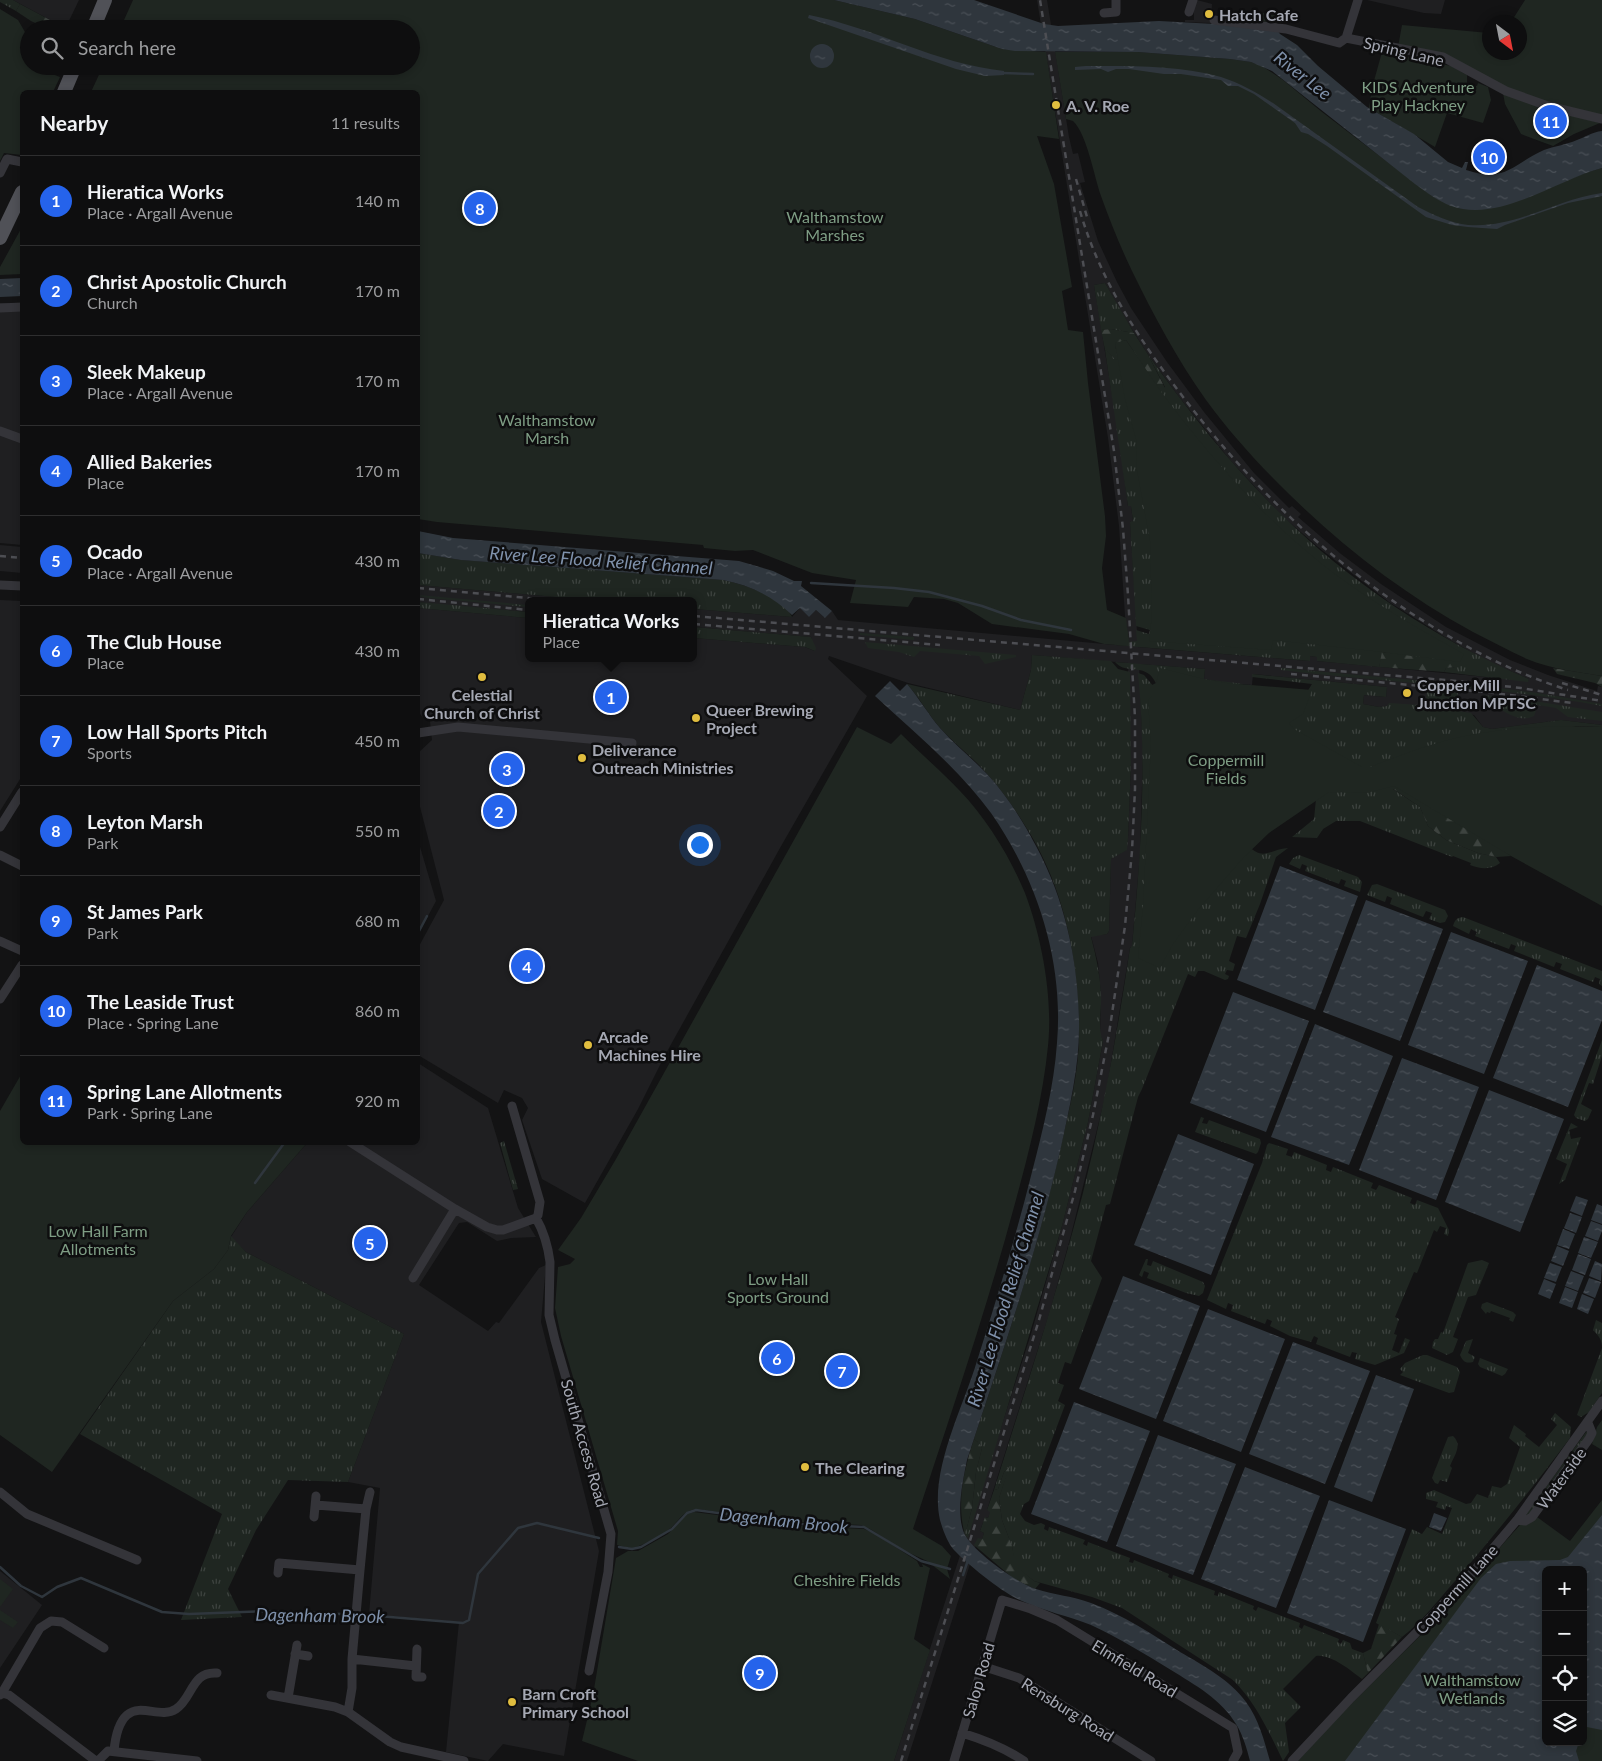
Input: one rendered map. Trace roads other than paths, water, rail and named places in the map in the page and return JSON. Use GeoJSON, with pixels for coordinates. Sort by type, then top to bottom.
{"type":"FeatureCollection","features":[{"type":"Feature","properties":{"kind":"main road"},"geometry":{"type":"LineString","coordinates":[[97,20],[105,0]]}},
{"type":"Feature","properties":{"kind":"main road"},"geometry":{"type":"LineString","coordinates":[[65,90],[71,75]]}},
{"type":"Feature","properties":{"kind":"main road"},"geometry":{"type":"LineString","coordinates":[[0,238],[20,196]]}},
{"type":"Feature","properties":{"kind":"street"},"geometry":{"type":"LineString","coordinates":[[1104,14],[1116,12],[1116,0]]}},
{"type":"Feature","properties":{"kind":"street"},"geometry":{"type":"LineString","coordinates":[[1189,12],[1193,0]]}},
{"type":"Feature","properties":{"kind":"street"},"geometry":{"type":"LineString","coordinates":[[1346,38],[1358,0]]}},
{"type":"Feature","properties":{"kind":"street","name":"Spring Lane"},"geometry":{"type":"LineString","coordinates":[[1214,20],[1286,29],[1339,43],[1346,38],[1443,57],[1506,91],[1548,106],[1602,119]]}},
{"type":"Feature","properties":{"kind":"street"},"geometry":{"type":"LineString","coordinates":[[0,173],[7,159],[20,162]]}},
{"type":"Feature","properties":{"kind":"street"},"geometry":{"type":"LineString","coordinates":[[0,308],[20,307]]}},
{"type":"Feature","properties":{"kind":"street"},"geometry":{"type":"LineString","coordinates":[[0,432],[20,438]]}},
{"type":"Feature","properties":{"kind":"street"},"geometry":{"type":"LineString","coordinates":[[0,585],[20,586]]}},
{"type":"Feature","properties":{"kind":"street"},"geometry":{"type":"LineString","coordinates":[[420,733],[458,727],[632,743]]}},
{"type":"Feature","properties":{"kind":"street"},"geometry":{"type":"LineString","coordinates":[[0,826],[20,795]]}},
{"type":"Feature","properties":{"kind":"street"},"geometry":{"type":"LineString","coordinates":[[0,855],[20,865]]}},
{"type":"Feature","properties":{"kind":"street"},"geometry":{"type":"LineString","coordinates":[[0,941],[20,950]]}},
{"type":"Feature","properties":{"kind":"street"},"geometry":{"type":"LineString","coordinates":[[0,999],[20,968]]}},
{"type":"Feature","properties":{"kind":"street"},"geometry":{"type":"LineString","coordinates":[[355,1145],[455,1209],[487,1227],[503,1230],[516,1227],[536,1218],[540,1207],[540,1197],[512,1106]]}},
{"type":"Feature","properties":{"kind":"street"},"geometry":{"type":"LineString","coordinates":[[413,1278],[455,1209]]}},
{"type":"Feature","properties":{"kind":"street","name":"South Access Road"},"geometry":{"type":"LineString","coordinates":[[536,1218],[545,1235],[550,1262],[549,1315],[611,1534],[608,1572],[589,1670]]}},
{"type":"Feature","properties":{"kind":"street","name":"Waterside"},"geometry":{"type":"LineString","coordinates":[[1517,1520],[1525,1521],[1532,1518],[1590,1439],[1592,1433],[1588,1423],[1602,1401]]}},
{"type":"Feature","properties":{"kind":"street"},"geometry":{"type":"LineString","coordinates":[[0,1492],[27,1514],[137,1560]]}},
{"type":"Feature","properties":{"kind":"street"},"geometry":{"type":"LineString","coordinates":[[348,1712],[352,1688],[352,1659],[366,1509],[370,1492]]}},
{"type":"Feature","properties":{"kind":"street"},"geometry":{"type":"LineString","coordinates":[[314,1517],[316,1500],[366,1509]]}},
{"type":"Feature","properties":{"kind":"street","name":"Coppermill Lane"},"geometry":{"type":"LineString","coordinates":[[1292,1761],[1455,1592],[1517,1520]]}},
{"type":"Feature","properties":{"kind":"street"},"geometry":{"type":"LineString","coordinates":[[278,1573],[279,1563],[360,1570]]}},
{"type":"Feature","properties":{"kind":"street","name":"Salop Road"},"geometry":{"type":"LineString","coordinates":[[954,1761],[1002,1600]]}},
{"type":"Feature","properties":{"kind":"street","name":"Elmfield Road"},"geometry":{"type":"LineString","coordinates":[[1002,1600],[1031,1609],[1056,1620],[1233,1728],[1238,1752],[1232,1761]]}},
{"type":"Feature","properties":{"kind":"street"},"geometry":{"type":"LineString","coordinates":[[104,1648],[62,1622],[50,1621],[40,1628],[1,1694],[9,1695],[97,1761],[108,1751],[196,1761]]}},
{"type":"Feature","properties":{"kind":"street"},"geometry":{"type":"LineString","coordinates":[[418,1649],[416,1677],[422,1677]]}},
{"type":"Feature","properties":{"kind":"street"},"geometry":{"type":"LineString","coordinates":[[288,1698],[296,1650],[308,1656]]}},
{"type":"Feature","properties":{"kind":"street"},"geometry":{"type":"LineString","coordinates":[[352,1659],[416,1666]]}},
{"type":"Feature","properties":{"kind":"street","name":"Rensburg Road"},"geometry":{"type":"LineString","coordinates":[[982,1666],[1019,1678],[1151,1761]]}},
{"type":"Feature","properties":{"kind":"street"},"geometry":{"type":"LineString","coordinates":[[114,1751],[116,1736],[125,1716],[135,1710],[166,1713],[175,1710],[183,1703],[200,1677],[208,1673],[217,1673]]}},
{"type":"Feature","properties":{"kind":"street"},"geometry":{"type":"LineString","coordinates":[[271,1695],[336,1707],[348,1712],[390,1742],[401,1747],[464,1761]]}},
{"type":"Feature","properties":{"kind":"street"},"geometry":{"type":"LineString","coordinates":[[962,1733],[1000,1747],[1024,1761]]}},
{"type":"Feature","properties":{"kind":"water","name":"River Lee"},"geometry":{"type":"Polygon","coordinates":[[[834,0],[974,0],[1044,24],[1058,26],[1159,21],[1233,25],[1277,30],[1297,45],[1318,66],[1367,107],[1414,134],[1448,162],[1462,168],[1465,162],[1468,162],[1466,170],[1490,174],[1500,173],[1544,150],[1602,131],[1602,168],[1508,205],[1470,210],[1451,206],[1415,184],[1272,71],[1251,62],[1138,52],[1015,51],[1002,49],[915,19],[834,0]]]}},
{"type":"Feature","properties":{"kind":"water"},"geometry":{"type":"Polygon","coordinates":[[[809,15],[858,28],[954,61],[1004,71],[1004,75],[985,76],[956,69],[808,18],[809,15]]]}},
{"type":"Feature","properties":{"kind":"water"},"geometry":{"type":"Polygon","coordinates":[[[822,44],[831,47],[834,56],[831,65],[822,68],[813,65],[810,56],[813,47],[822,44]]]}},
{"type":"Feature","properties":{"kind":"water"},"geometry":{"type":"Polygon","coordinates":[[[1075,67],[1171,68],[1205,73],[1235,82],[1273,103],[1418,207],[1436,216],[1455,222],[1468,225],[1502,223],[1585,196],[1602,193],[1602,196],[1568,203],[1497,229],[1452,225],[1426,217],[1327,146],[1308,134],[1301,132],[1295,123],[1254,94],[1238,86],[1228,86],[1221,80],[1181,74],[1164,74],[1129,69],[1116,69],[1108,72],[1101,69],[1075,70],[1075,67]]]}},
{"type":"Feature","properties":{"kind":"water"},"geometry":{"type":"Polygon","coordinates":[[[20,278],[20,296],[0,297],[0,279],[20,278]]]}},
{"type":"Feature","properties":{"kind":"water","name":"River Lee Flood Relief Channel"},"geometry":{"type":"Polygon","coordinates":[[[420,531],[453,538],[739,561],[773,571],[794,581],[802,581],[801,586],[832,611],[825,618],[816,610],[809,617],[800,608],[792,615],[777,602],[760,592],[723,580],[461,560],[420,553],[420,531]]]}},
{"type":"Feature","properties":{"kind":"water","name":"River Lee Flood Relief Channel"},"geometry":{"type":"Polygon","coordinates":[[[890,681],[900,691],[907,684],[940,728],[995,783],[1026,827],[1046,867],[1062,909],[1073,953],[1078,998],[1078,1053],[1061,1147],[1030,1266],[967,1460],[960,1508],[962,1527],[965,1535],[977,1550],[997,1566],[1028,1586],[1084,1601],[1114,1613],[1207,1668],[1232,1686],[1251,1709],[1261,1730],[1270,1761],[1250,1761],[1243,1737],[1236,1724],[1223,1707],[1207,1693],[1122,1641],[1091,1625],[1030,1605],[1014,1597],[960,1556],[947,1540],[942,1528],[938,1501],[943,1461],[992,1314],[1032,1172],[1051,1091],[1057,1043],[1058,1012],[1056,982],[1044,922],[1022,865],[991,813],[965,781],[875,696],[890,681]]]}},
{"type":"Feature","properties":{"kind":"water"},"geometry":{"type":"Polygon","coordinates":[[[1280,866],[1358,896],[1315,1010],[1237,980],[1280,866]]]}},
{"type":"Feature","properties":{"kind":"water"},"geometry":{"type":"Polygon","coordinates":[[[1366,900],[1443,929],[1400,1041],[1323,1012],[1366,900]]]}},
{"type":"Feature","properties":{"kind":"water"},"geometry":{"type":"Polygon","coordinates":[[[1451,932],[1528,961],[1484,1074],[1408,1045],[1451,932]]]}},
{"type":"Feature","properties":{"kind":"water"},"geometry":{"type":"Polygon","coordinates":[[[1537,965],[1602,991],[1602,1020],[1568,1107],[1493,1078],[1537,965]]]}},
{"type":"Feature","properties":{"kind":"water"},"geometry":{"type":"Polygon","coordinates":[[[1233,992],[1309,1021],[1266,1132],[1190,1103],[1233,992]]]}},
{"type":"Feature","properties":{"kind":"water"},"geometry":{"type":"Polygon","coordinates":[[[1315,1024],[1393,1056],[1349,1165],[1271,1137],[1315,1024]]]}},
{"type":"Feature","properties":{"kind":"water"},"geometry":{"type":"Polygon","coordinates":[[[1402,1058],[1479,1087],[1436,1200],[1359,1170],[1402,1058]]]}},
{"type":"Feature","properties":{"kind":"water"},"geometry":{"type":"Polygon","coordinates":[[[1489,1090],[1564,1119],[1520,1232],[1445,1202],[1489,1090]]]}},
{"type":"Feature","properties":{"kind":"water"},"geometry":{"type":"Polygon","coordinates":[[[1178,1134],[1254,1164],[1211,1275],[1134,1245],[1178,1134]]]}},
{"type":"Feature","properties":{"kind":"water"},"geometry":{"type":"Polygon","coordinates":[[[1576,1196],[1588,1200],[1582,1216],[1570,1211],[1576,1196]]]}},
{"type":"Feature","properties":{"kind":"water"},"geometry":{"type":"Polygon","coordinates":[[[1597,1204],[1602,1206],[1602,1224],[1591,1220],[1597,1204]]]}},
{"type":"Feature","properties":{"kind":"water"},"geometry":{"type":"Polygon","coordinates":[[[1570,1213],[1582,1217],[1576,1233],[1564,1228],[1570,1213]]]}},
{"type":"Feature","properties":{"kind":"water"},"geometry":{"type":"Polygon","coordinates":[[[1591,1221],[1602,1225],[1598,1241],[1585,1236],[1591,1221]]]}},
{"type":"Feature","properties":{"kind":"water"},"geometry":{"type":"Polygon","coordinates":[[[1563,1229],[1575,1234],[1569,1249],[1557,1245],[1563,1229]]]}},
{"type":"Feature","properties":{"kind":"water"},"geometry":{"type":"Polygon","coordinates":[[[1584,1237],[1598,1242],[1591,1258],[1578,1253],[1584,1237]]]}},
{"type":"Feature","properties":{"kind":"water"},"geometry":{"type":"Polygon","coordinates":[[[1557,1246],[1569,1251],[1563,1266],[1551,1261],[1557,1246]]]}},
{"type":"Feature","properties":{"kind":"water"},"geometry":{"type":"Polygon","coordinates":[[[1578,1254],[1591,1259],[1585,1275],[1572,1270],[1578,1254]]]}},
{"type":"Feature","properties":{"kind":"water"},"geometry":{"type":"Polygon","coordinates":[[[1595,1261],[1602,1264],[1601,1281],[1589,1276],[1595,1261]]]}},
{"type":"Feature","properties":{"kind":"water"},"geometry":{"type":"Polygon","coordinates":[[[1550,1263],[1562,1267],[1556,1282],[1544,1278],[1550,1263]]]}},
{"type":"Feature","properties":{"kind":"water"},"geometry":{"type":"Polygon","coordinates":[[[1571,1271],[1584,1276],[1578,1291],[1565,1286],[1571,1271]]]}},
{"type":"Feature","properties":{"kind":"water"},"geometry":{"type":"Polygon","coordinates":[[[1123,1276],[1200,1306],[1156,1419],[1079,1389],[1123,1276]]]}},
{"type":"Feature","properties":{"kind":"water"},"geometry":{"type":"Polygon","coordinates":[[[1589,1278],[1601,1282],[1595,1298],[1583,1293],[1589,1278]]]}},
{"type":"Feature","properties":{"kind":"water"},"geometry":{"type":"Polygon","coordinates":[[[1544,1279],[1556,1284],[1550,1299],[1538,1294],[1544,1279]]]}},
{"type":"Feature","properties":{"kind":"water"},"geometry":{"type":"Polygon","coordinates":[[[1565,1287],[1578,1292],[1572,1308],[1559,1303],[1565,1287]]]}},
{"type":"Feature","properties":{"kind":"water"},"geometry":{"type":"Polygon","coordinates":[[[1582,1294],[1594,1299],[1588,1314],[1577,1309],[1582,1294]]]}},
{"type":"Feature","properties":{"kind":"water"},"geometry":{"type":"Polygon","coordinates":[[[1208,1309],[1285,1339],[1241,1452],[1163,1421],[1208,1309]]]}},
{"type":"Feature","properties":{"kind":"water"},"geometry":{"type":"Polygon","coordinates":[[[1293,1342],[1370,1371],[1325,1484],[1249,1454],[1293,1342]]]}},
{"type":"Feature","properties":{"kind":"water"},"geometry":{"type":"Polygon","coordinates":[[[1376,1375],[1414,1389],[1372,1502],[1334,1487],[1376,1375]]]}},
{"type":"Feature","properties":{"kind":"water"},"geometry":{"type":"Polygon","coordinates":[[[1074,1402],[1150,1431],[1107,1542],[1031,1514],[1074,1402]]]}},
{"type":"Feature","properties":{"kind":"water"},"geometry":{"type":"Polygon","coordinates":[[[1158,1435],[1236,1464],[1193,1575],[1116,1546],[1158,1435]]]}},
{"type":"Feature","properties":{"kind":"water"},"geometry":{"type":"Polygon","coordinates":[[[1245,1467],[1320,1496],[1276,1608],[1201,1579],[1245,1467]]]}},
{"type":"Feature","properties":{"kind":"water"},"geometry":{"type":"Polygon","coordinates":[[[1329,1500],[1406,1529],[1363,1642],[1287,1613],[1329,1500]]]}},
{"type":"Feature","properties":{"kind":"water"},"geometry":{"type":"Polygon","coordinates":[[[1434,1513],[1447,1518],[1441,1531],[1429,1527],[1434,1513]]]}},
{"type":"Feature","properties":{"kind":"water","name":"Walthamstow Wetlands"},"geometry":{"type":"Polygon","coordinates":[[[1602,1515],[1602,1730],[1587,1727],[1587,1566],[1542,1566],[1542,1746],[1578,1746],[1576,1751],[1579,1761],[1345,1761],[1481,1578],[1496,1564],[1510,1561],[1560,1560],[1568,1557],[1602,1515]]]}},
{"type":"Feature","properties":{"kind":"waterway"},"geometry":{"type":"LineString","coordinates":[[1002,73],[1033,74]]}},
{"type":"Feature","properties":{"kind":"waterway"},"geometry":{"type":"LineString","coordinates":[[811,583],[929,592],[982,606],[1021,620],[1071,630]]}},
{"type":"Feature","properties":{"kind":"waterway"},"geometry":{"type":"LineString","coordinates":[[420,929],[427,916]]}},
{"type":"Feature","properties":{"kind":"waterway"},"geometry":{"type":"LineString","coordinates":[[255,1183],[283,1145]]}},
{"type":"Feature","properties":{"kind":"waterway","name":"Dagenham Brook"},"geometry":{"type":"LineString","coordinates":[[619,1547],[632,1549],[641,1547],[672,1529],[687,1513],[696,1510],[799,1524],[864,1527],[921,1561],[950,1569]]}},
{"type":"Feature","properties":{"kind":"waterway","name":"Dagenham Brook"},"geometry":{"type":"LineString","coordinates":[[0,1567],[21,1586],[42,1597],[57,1587],[81,1578],[162,1612],[189,1614],[266,1611],[366,1615],[463,1623],[469,1620],[478,1574],[518,1528],[537,1523],[599,1538]]}},
{"type":"Feature","properties":{"kind":"waterway","name":"Dagenham Brook"},"geometry":{"type":"LineString","coordinates":[[963,1575],[968,1560]]}},
{"type":"Feature","properties":{"kind":"railway"},"geometry":{"type":"LineString","coordinates":[[901,1761],[1039,1320],[1075,1191],[1093,1115],[1109,1034],[1125,926],[1132,851],[1135,789],[1135,718],[1123,529],[1114,451],[1040,0]]}},
{"type":"Feature","properties":{"kind":"railway"},"geometry":{"type":"LineString","coordinates":[[1076,179],[1087,217]]}},
{"type":"Feature","properties":{"kind":"railway"},"geometry":{"type":"LineString","coordinates":[[1080,211],[1097,259],[1108,282],[1147,348],[1231,456],[1290,517],[1354,573],[1425,622],[1494,660],[1530,677],[1568,690]]}},
{"type":"Feature","properties":{"kind":"railway"},"geometry":{"type":"LineString","coordinates":[[0,556],[20,558]]}},
{"type":"Feature","properties":{"kind":"railway"},"geometry":{"type":"LineString","coordinates":[[420,588],[525,598]]}},
{"type":"Feature","properties":{"kind":"railway"},"geometry":{"type":"LineString","coordinates":[[420,599],[525,610]]}},
{"type":"Feature","properties":{"kind":"railway"},"geometry":{"type":"LineString","coordinates":[[697,616],[1468,682],[1602,701]]}},
{"type":"Feature","properties":{"kind":"railway"},"geometry":{"type":"LineString","coordinates":[[697,624],[940,645]]}},
{"type":"Feature","properties":{"kind":"railway"},"geometry":{"type":"LineString","coordinates":[[1291,674],[1486,692],[1572,703]]}},
{"type":"Feature","properties":{"kind":"railway"},"geometry":{"type":"LineString","coordinates":[[1562,683],[1602,695]]}},
{"type":"Feature","properties":{"kind":"place","name":"Hatch Cafe"},"geometry":{"type":"Point","coordinates":[1209,14]}},
{"type":"Feature","properties":{"kind":"place","name":"A. V. Roe"},"geometry":{"type":"Point","coordinates":[1056,105]}},
{"type":"Feature","properties":{"kind":"place","name":"Spring Lane Allotments"},"geometry":{"type":"Point","coordinates":[1551,121]}},
{"type":"Feature","properties":{"kind":"place","name":"The Leaside Trust"},"geometry":{"type":"Point","coordinates":[1489,157]}},
{"type":"Feature","properties":{"kind":"place","name":"Leyton Marsh"},"geometry":{"type":"Point","coordinates":[480,208]}},
{"type":"Feature","properties":{"kind":"place","name":"Celestial Church of Christ"},"geometry":{"type":"Point","coordinates":[482,677]}},
{"type":"Feature","properties":{"kind":"place","name":"Copper Mill Junction MPTSC"},"geometry":{"type":"Point","coordinates":[1407,693]}},
{"type":"Feature","properties":{"kind":"place","name":"Hieratica Works"},"geometry":{"type":"Point","coordinates":[611,697]}},
{"type":"Feature","properties":{"kind":"place","name":"Queer Brewing Project"},"geometry":{"type":"Point","coordinates":[696,718]}},
{"type":"Feature","properties":{"kind":"place","name":"Deliverance Outreach Ministries"},"geometry":{"type":"Point","coordinates":[582,758]}},
{"type":"Feature","properties":{"kind":"place","name":"Sleek Makeup"},"geometry":{"type":"Point","coordinates":[507,769]}},
{"type":"Feature","properties":{"kind":"place","name":"Christ Apostolic Church"},"geometry":{"type":"Point","coordinates":[499,811]}},
{"type":"Feature","properties":{"kind":"place","name":"Allied Bakeries"},"geometry":{"type":"Point","coordinates":[527,966]}},
{"type":"Feature","properties":{"kind":"place","name":"Arcade Machines Hire"},"geometry":{"type":"Point","coordinates":[588,1045]}},
{"type":"Feature","properties":{"kind":"place","name":"Ocado"},"geometry":{"type":"Point","coordinates":[370,1243]}},
{"type":"Feature","properties":{"kind":"place","name":"The Club House"},"geometry":{"type":"Point","coordinates":[777,1358]}},
{"type":"Feature","properties":{"kind":"place","name":"Low Hall Sports Pitch"},"geometry":{"type":"Point","coordinates":[842,1371]}},
{"type":"Feature","properties":{"kind":"place","name":"The Clearing"},"geometry":{"type":"Point","coordinates":[805,1467]}},
{"type":"Feature","properties":{"kind":"place","name":"St James Park"},"geometry":{"type":"Point","coordinates":[760,1673]}},
{"type":"Feature","properties":{"kind":"place","name":"Barn Croft Primary School"},"geometry":{"type":"Point","coordinates":[512,1702]}},
{"type":"Feature","properties":{"kind":"park label","name":"KIDS Adventure Play Hackney"},"geometry":{"type":"Point","coordinates":[1418,95]}},
{"type":"Feature","properties":{"kind":"park label","name":"Walthamstow Marshes"},"geometry":{"type":"Point","coordinates":[835,225]}},
{"type":"Feature","properties":{"kind":"park label","name":"Walthamstow Marsh"},"geometry":{"type":"Point","coordinates":[547,428]}},
{"type":"Feature","properties":{"kind":"park label","name":"Coppermill Fields"},"geometry":{"type":"Point","coordinates":[1226,768]}},
{"type":"Feature","properties":{"kind":"park label","name":"Low Hall Farm Allotments"},"geometry":{"type":"Point","coordinates":[98,1239]}},
{"type":"Feature","properties":{"kind":"park label","name":"Low Hall Sports Ground"},"geometry":{"type":"Point","coordinates":[778,1287]}},
{"type":"Feature","properties":{"kind":"park label","name":"Cheshire Fields"},"geometry":{"type":"Point","coordinates":[847,1579]}}]}
